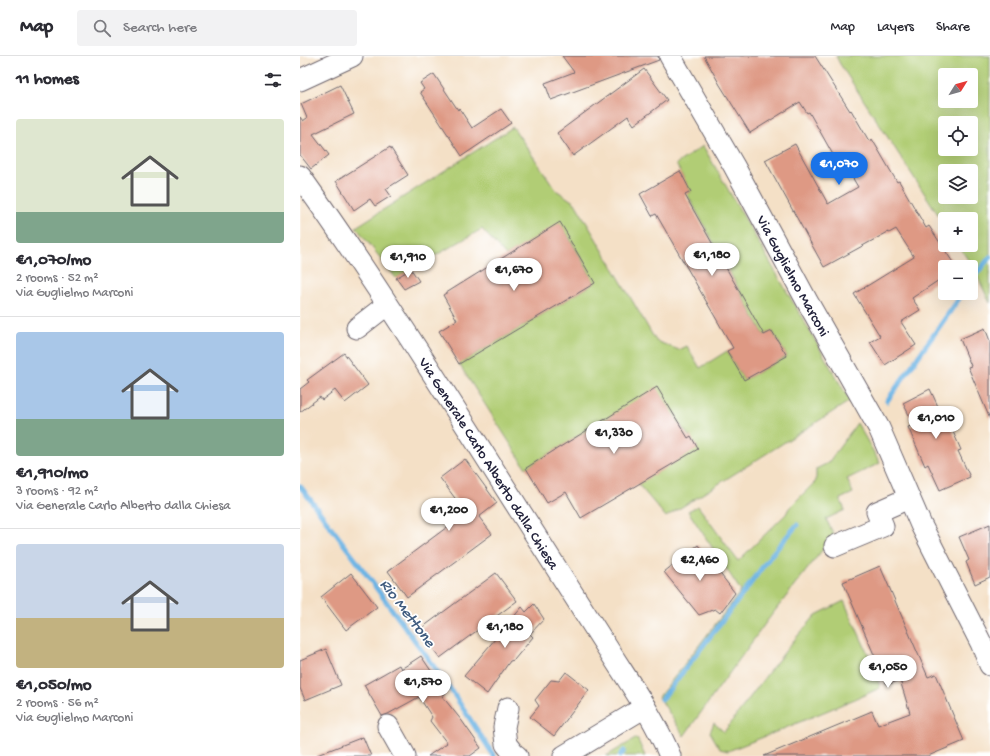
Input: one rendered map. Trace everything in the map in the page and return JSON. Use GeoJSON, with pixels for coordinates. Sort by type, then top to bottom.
{"type":"FeatureCollection","features":[{"type":"Feature","properties":{"kind":"street"},"geometry":{"type":"LineString","coordinates":[[300,80],[352,56]]}},
{"type":"Feature","properties":{"kind":"street","name":"Via Guglielmo Marconi"},"geometry":{"type":"LineString","coordinates":[[670,56],[734,166],[807,301],[879,428],[921,525],[985,641],[990,665]]}},
{"type":"Feature","properties":{"kind":"street","name":"Via Generale Carlo Alberto dalla Chiesa"},"geometry":{"type":"LineString","coordinates":[[300,176],[406,334],[645,707],[670,756]]}},
{"type":"Feature","properties":{"kind":"street"},"geometry":{"type":"LineString","coordinates":[[357,328],[384,307],[385,302]]}},
{"type":"Feature","properties":{"kind":"street"},"geometry":{"type":"LineString","coordinates":[[835,546],[883,526],[877,512],[910,498]]}},
{"type":"Feature","properties":{"kind":"street"},"geometry":{"type":"LineString","coordinates":[[564,756],[645,707]]}},
{"type":"Feature","properties":{"kind":"street"},"geometry":{"type":"LineString","coordinates":[[508,708],[504,727],[506,744],[517,756]]}},
{"type":"Feature","properties":{"kind":"street"},"geometry":{"type":"LineString","coordinates":[[388,726],[405,756]]}},
{"type":"Feature","properties":{"kind":"green space"},"geometry":{"type":"Polygon","coordinates":[[[836,56],[990,56],[990,303],[978,278],[978,260],[968,260],[963,252],[978,252],[978,212],[938,212],[938,214],[836,56]]]}},
{"type":"Feature","properties":{"kind":"green space"},"geometry":{"type":"Polygon","coordinates":[[[513,127],[556,190],[575,203],[656,341],[679,350],[687,346],[700,368],[727,351],[744,380],[787,356],[772,331],[764,335],[687,194],[691,192],[676,164],[703,146],[850,401],[666,517],[638,484],[698,448],[679,423],[657,388],[526,468],[459,364],[595,283],[560,223],[506,256],[482,229],[396,278],[356,227],[513,127]]]}},
{"type":"Feature","properties":{"kind":"green space"},"geometry":{"type":"Polygon","coordinates":[[[857,423],[880,463],[847,479],[853,493],[840,499],[845,510],[826,519],[834,535],[767,621],[684,736],[659,697],[741,591],[688,511],[698,506],[738,561],[786,514],[789,508],[816,481],[816,469],[828,463],[857,423]]]}},
{"type":"Feature","properties":{"kind":"green space"},"geometry":{"type":"Polygon","coordinates":[[[844,601],[874,667],[880,688],[728,751],[720,749],[710,732],[714,723],[724,732],[768,673],[816,615],[844,601]]]}},
{"type":"Feature","properties":{"kind":"green space"},"geometry":{"type":"Polygon","coordinates":[[[637,738],[645,756],[606,756],[637,738]]]}},
{"type":"Feature","properties":{"kind":"building"},"geometry":{"type":"Polygon","coordinates":[[[562,56],[658,56],[659,60],[551,100],[545,83],[574,72],[562,56]]]}},
{"type":"Feature","properties":{"kind":"building"},"geometry":{"type":"Polygon","coordinates":[[[704,56],[815,56],[850,111],[851,110],[869,141],[872,139],[897,182],[899,181],[926,228],[929,226],[938,240],[938,252],[946,252],[951,260],[938,260],[938,281],[912,298],[920,310],[901,322],[916,345],[885,365],[870,342],[880,336],[854,294],[914,257],[896,229],[824,267],[765,160],[795,144],[828,204],[858,187],[841,158],[836,160],[809,112],[807,113],[800,102],[750,133],[704,56]]]}},
{"type":"Feature","properties":{"kind":"building"},"geometry":{"type":"Polygon","coordinates":[[[644,69],[667,100],[634,125],[628,116],[573,156],[557,133],[644,69]]]}},
{"type":"Feature","properties":{"kind":"building"},"geometry":{"type":"Polygon","coordinates":[[[434,74],[472,128],[501,109],[511,123],[462,156],[420,92],[424,89],[420,83],[434,74]]]}},
{"type":"Feature","properties":{"kind":"building"},"geometry":{"type":"Polygon","coordinates":[[[340,85],[354,114],[313,134],[329,155],[311,169],[300,155],[300,117],[303,121],[307,118],[301,104],[340,85]]]}},
{"type":"Feature","properties":{"kind":"building"},"geometry":{"type":"Polygon","coordinates":[[[390,147],[408,175],[386,189],[391,196],[375,206],[370,199],[354,210],[336,181],[390,147]]]}},
{"type":"Feature","properties":{"kind":"building"},"geometry":{"type":"Polygon","coordinates":[[[680,171],[691,192],[685,195],[764,335],[772,331],[787,356],[744,380],[727,351],[733,348],[656,214],[652,216],[640,194],[680,171]]]}},
{"type":"Feature","properties":{"kind":"building"},"geometry":{"type":"Polygon","coordinates":[[[560,222],[595,283],[459,364],[439,331],[457,320],[443,295],[560,222]]]}},
{"type":"Feature","properties":{"kind":"building"},"geometry":{"type":"Polygon","coordinates":[[[411,269],[419,281],[404,289],[396,278],[411,269]]]}},
{"type":"Feature","properties":{"kind":"building"},"geometry":{"type":"Polygon","coordinates":[[[985,328],[990,341],[990,419],[968,367],[971,366],[960,339],[985,328]]]}},
{"type":"Feature","properties":{"kind":"building"},"geometry":{"type":"Polygon","coordinates":[[[344,353],[368,385],[345,403],[335,390],[322,400],[320,397],[300,412],[300,389],[309,382],[307,380],[344,353]]]}},
{"type":"Feature","properties":{"kind":"building"},"geometry":{"type":"Polygon","coordinates":[[[657,387],[688,438],[691,436],[698,449],[581,518],[566,492],[547,503],[526,468],[657,387]]]}},
{"type":"Feature","properties":{"kind":"building"},"geometry":{"type":"Polygon","coordinates":[[[930,389],[941,413],[944,411],[961,450],[958,451],[970,477],[940,490],[928,464],[925,466],[908,427],[914,425],[903,403],[930,389]]]}},
{"type":"Feature","properties":{"kind":"building"},"geometry":{"type":"Polygon","coordinates":[[[465,459],[497,503],[479,517],[492,534],[407,597],[388,571],[466,513],[440,478],[465,459]]]}},
{"type":"Feature","properties":{"kind":"building"},"geometry":{"type":"Polygon","coordinates":[[[990,524],[990,577],[975,584],[966,562],[969,560],[959,537],[990,524]]]}},
{"type":"Feature","properties":{"kind":"building"},"geometry":{"type":"Polygon","coordinates":[[[698,545],[735,593],[720,613],[715,609],[699,615],[664,572],[698,545]]]}},
{"type":"Feature","properties":{"kind":"building"},"geometry":{"type":"Polygon","coordinates":[[[880,566],[928,677],[936,674],[964,741],[928,756],[764,756],[872,711],[878,725],[910,713],[900,680],[887,685],[843,582],[880,566]]]}},
{"type":"Feature","properties":{"kind":"building"},"geometry":{"type":"Polygon","coordinates":[[[351,573],[377,607],[346,630],[321,597],[351,573]]]}},
{"type":"Feature","properties":{"kind":"building"},"geometry":{"type":"Polygon","coordinates":[[[496,573],[517,601],[440,658],[419,630],[496,573]]]}},
{"type":"Feature","properties":{"kind":"building"},"geometry":{"type":"Polygon","coordinates":[[[534,604],[544,619],[530,634],[533,637],[514,660],[510,661],[487,694],[464,676],[522,607],[526,612],[534,604]]]}},
{"type":"Feature","properties":{"kind":"building"},"geometry":{"type":"Polygon","coordinates":[[[326,649],[341,685],[305,700],[300,688],[300,660],[326,649]]]}},
{"type":"Feature","properties":{"kind":"building"},"geometry":{"type":"Polygon","coordinates":[[[421,656],[446,693],[442,696],[481,748],[470,756],[428,756],[447,743],[430,721],[432,717],[419,697],[382,716],[364,685],[399,665],[401,669],[421,656]]]}},
{"type":"Feature","properties":{"kind":"building"},"geometry":{"type":"Polygon","coordinates":[[[566,672],[589,690],[554,736],[530,717],[539,706],[535,700],[551,680],[559,681],[566,672]]]}},
{"type":"Feature","properties":{"kind":"building"},"geometry":{"type":"Polygon","coordinates":[[[363,737],[371,756],[317,756],[317,755],[363,737]]]}},
{"type":"Feature","properties":{"kind":"waterway"},"geometry":{"type":"LineString","coordinates":[[978,272],[990,257]]}},
{"type":"Feature","properties":{"kind":"waterway"},"geometry":{"type":"LineString","coordinates":[[887,401],[958,300]]}},
{"type":"Feature","properties":{"kind":"waterway","name":"Rio Mettone"},"geometry":{"type":"LineString","coordinates":[[300,486],[451,690],[494,756]]}},
{"type":"Feature","properties":{"kind":"waterway"},"geometry":{"type":"LineString","coordinates":[[662,699],[772,554],[797,525]]}},
{"type":"Feature","properties":{"kind":"waterway"},"geometry":{"type":"LineString","coordinates":[[620,756],[624,751]]}}]}
